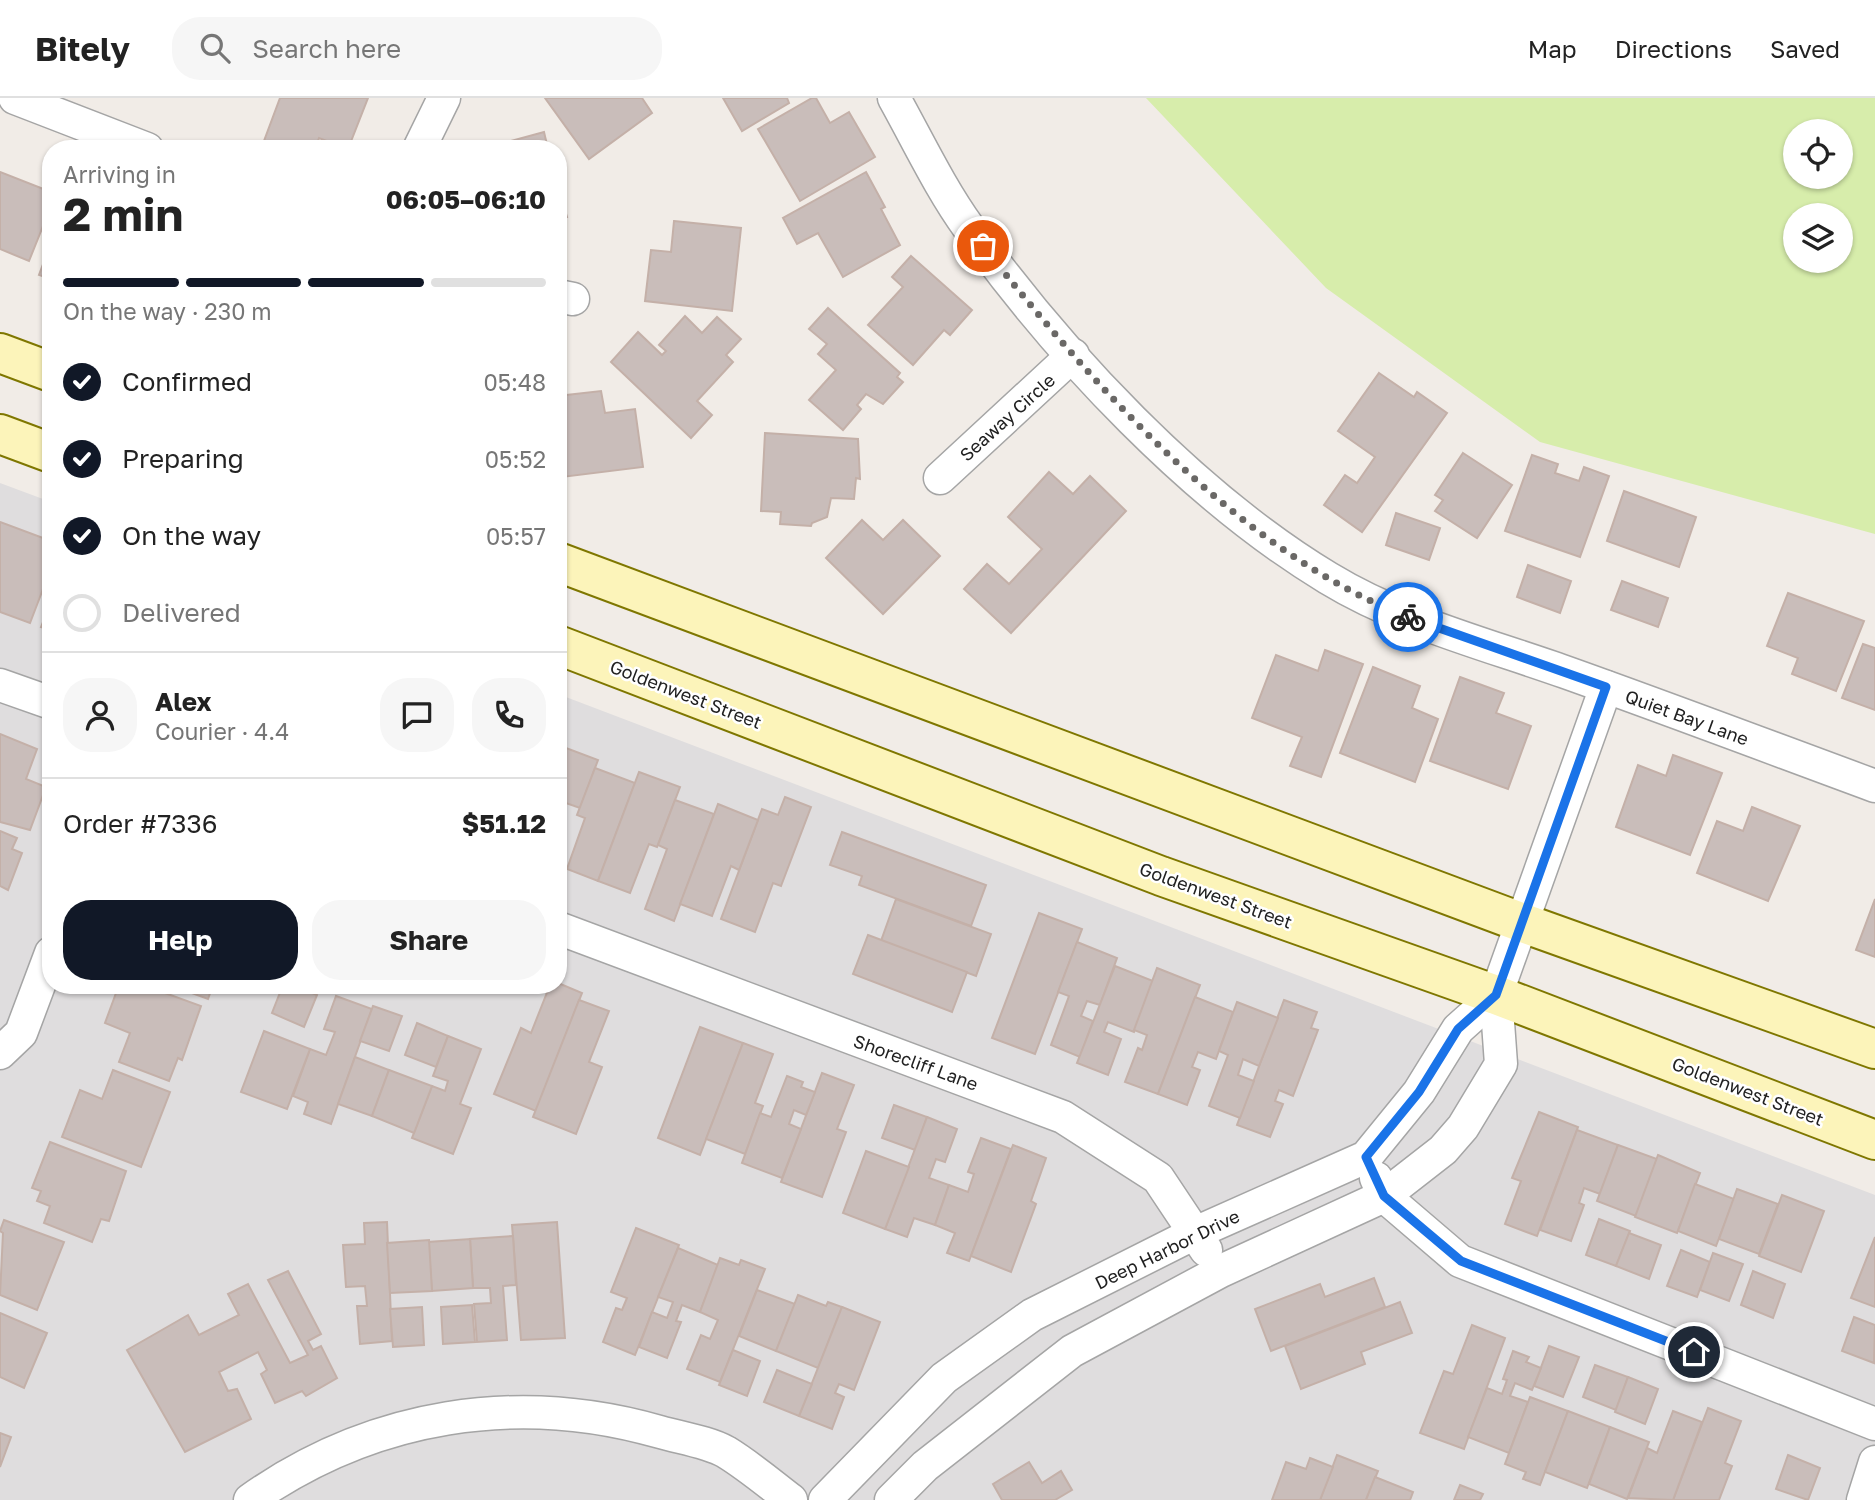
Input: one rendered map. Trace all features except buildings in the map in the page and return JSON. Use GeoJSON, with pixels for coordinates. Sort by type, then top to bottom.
{"type":"FeatureCollection","features":[{"type":"Feature","properties":{"kind":"main road"},"geometry":{"type":"LineString","coordinates":[[0,353],[42,369]]}},
{"type":"Feature","properties":{"kind":"main road"},"geometry":{"type":"LineString","coordinates":[[0,434],[42,450]]}},
{"type":"Feature","properties":{"kind":"main road"},"geometry":{"type":"LineString","coordinates":[[567,565],[1523,923],[1875,1049]]}},
{"type":"Feature","properties":{"kind":"main road","name":"Goldenwest Street"},"geometry":{"type":"LineString","coordinates":[[567,648],[1161,876],[1496,995],[1875,1140]]}},
{"type":"Feature","properties":{"kind":"street"},"geometry":{"type":"LineString","coordinates":[[15,98],[124,140]]}},
{"type":"Feature","properties":{"kind":"street"},"geometry":{"type":"LineString","coordinates":[[423,140],[444,98]]}},
{"type":"Feature","properties":{"kind":"street","name":"Quiet Bay Lane"},"geometry":{"type":"LineString","coordinates":[[894,98],[967,226],[1073,355],[1150,437],[1228,509],[1329,578],[1405,616],[1875,786]]}},
{"type":"Feature","properties":{"kind":"street","name":"Seaway Circle"},"geometry":{"type":"LineString","coordinates":[[940,478],[1073,355]]}},
{"type":"Feature","properties":{"kind":"street"},"geometry":{"type":"LineString","coordinates":[[0,685],[42,700]]}},
{"type":"Feature","properties":{"kind":"street","name":"Deep Harbor Drive"},"geometry":{"type":"LineString","coordinates":[[891,1500],[925,1466],[1073,1351],[1221,1271],[1384,1196],[1443,1150],[1463,1128],[1501,1064],[1496,995],[1606,687]]}},
{"type":"Feature","properties":{"kind":"street","name":"Shorecliff Lane"},"geometry":{"type":"LineString","coordinates":[[567,931],[1063,1117],[1158,1178],[1221,1271]]}},
{"type":"Feature","properties":{"kind":"street"},"geometry":{"type":"LineString","coordinates":[[0,1054],[21,1033],[42,977]]}},
{"type":"Feature","properties":{"kind":"street","name":"Deep Harbor Drive"},"geometry":{"type":"LineString","coordinates":[[825,1500],[944,1378],[1032,1315],[1195,1233],[1366,1157],[1419,1092],[1458,1029],[1496,995]]}},
{"type":"Feature","properties":{"kind":"street"},"geometry":{"type":"LineString","coordinates":[[1366,1157],[1384,1196],[1461,1261],[1875,1424]]}},
{"type":"Feature","properties":{"kind":"street"},"geometry":{"type":"LineString","coordinates":[[250,1500],[351,1443],[436,1418],[528,1412],[623,1422],[725,1451],[790,1500]]}},
{"type":"Feature","properties":{"kind":"street"},"geometry":{"type":"LineString","coordinates":[[1863,1500],[1875,1462]]}},
{"type":"Feature","properties":{"kind":"shaded area"},"geometry":{"type":"Polygon","coordinates":[[[0,483],[42,499],[42,994],[567,994],[567,697],[1875,1195],[1875,1500],[0,1500],[0,483]]]}},
{"type":"Feature","properties":{"kind":"green space"},"geometry":{"type":"Polygon","coordinates":[[[1146,98],[1875,98],[1875,534],[1540,442],[1326,288],[1146,98]]]}},
{"type":"Feature","properties":{"kind":"way so far"},"geometry":{"type":"LineString","coordinates":[[983,246],[1073,355],[1150,437],[1228,509],[1329,578],[1408,617]]}},
{"type":"Feature","properties":{"kind":"route"},"geometry":{"type":"LineString","coordinates":[[1408,617],[1606,687],[1496,995],[1458,1029],[1419,1092],[1366,1157],[1384,1196],[1461,1261],[1694,1352]]}}]}
